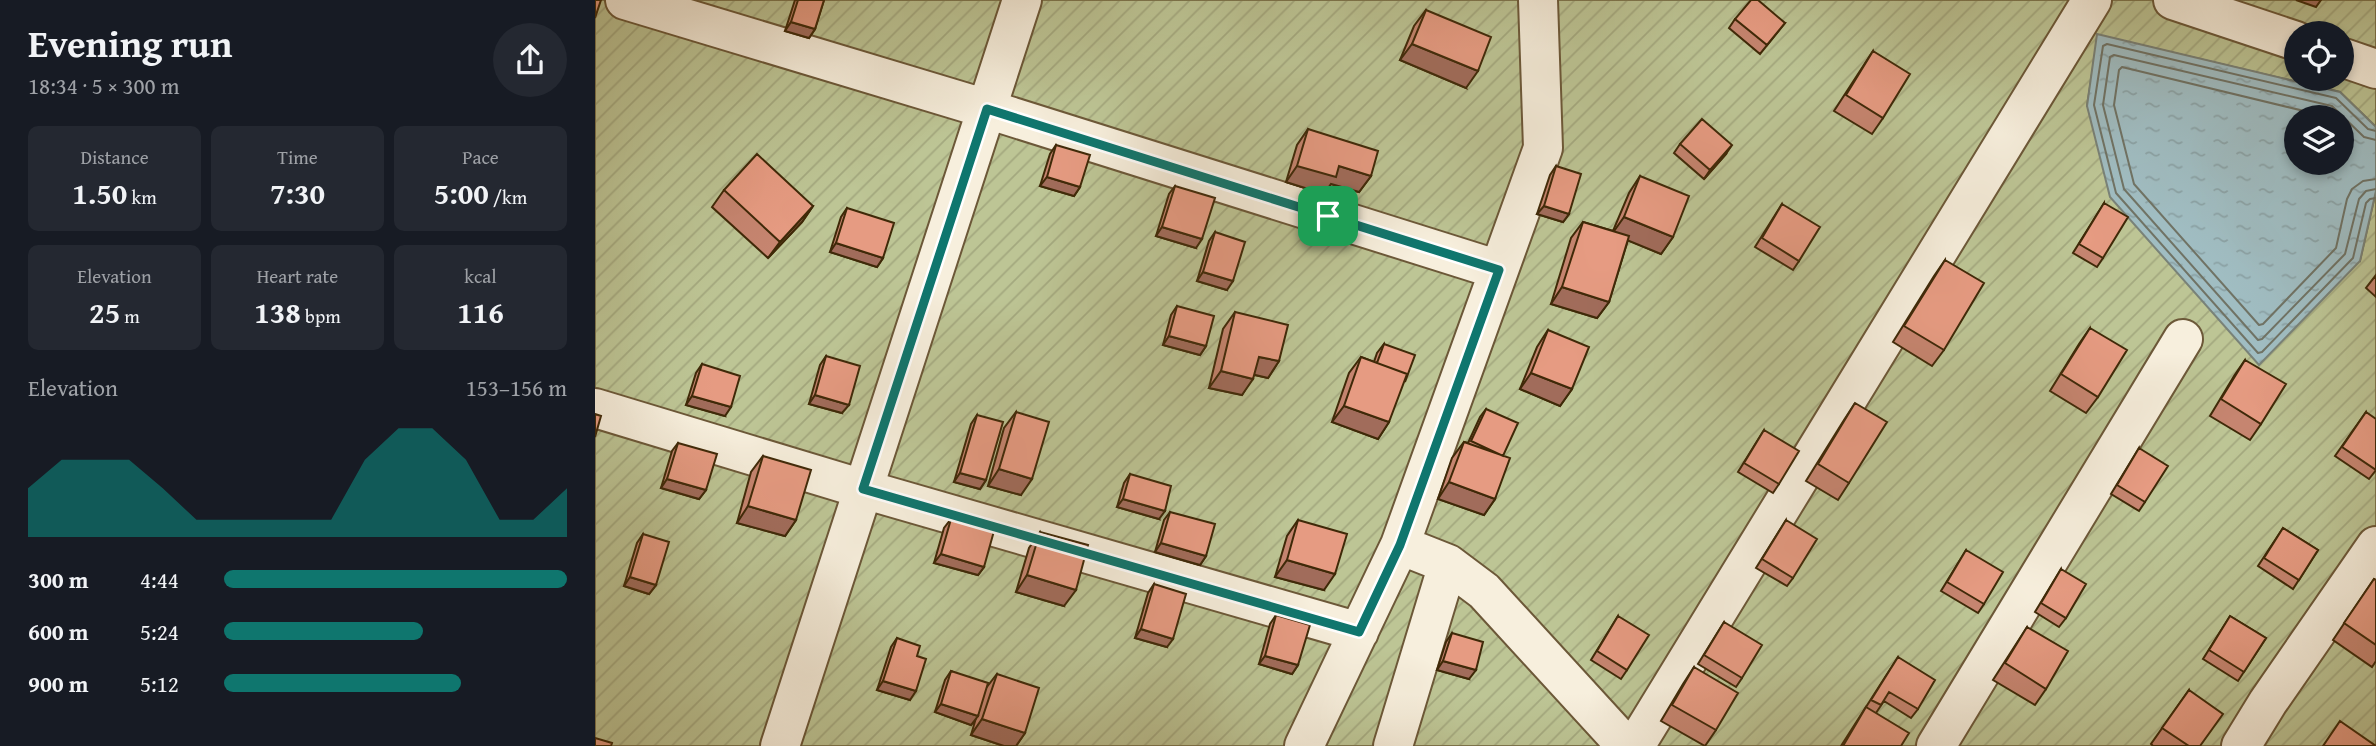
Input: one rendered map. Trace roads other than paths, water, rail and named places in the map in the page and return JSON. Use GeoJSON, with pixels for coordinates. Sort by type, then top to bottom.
{"type":"FeatureCollection","features":[{"type":"Feature","properties":{"kind":"street"},"geometry":{"type":"LineString","coordinates":[[625,0],[987,109],[1499,270]]}},
{"type":"Feature","properties":{"kind":"street"},"geometry":{"type":"LineString","coordinates":[[780,746],[1022,0]]}},
{"type":"Feature","properties":{"kind":"street"},"geometry":{"type":"LineString","coordinates":[[1304,746],[1400,545],[1543,148],[1538,0]]}},
{"type":"Feature","properties":{"kind":"street"},"geometry":{"type":"LineString","coordinates":[[1635,746],[2092,0]]}},
{"type":"Feature","properties":{"kind":"street"},"geometry":{"type":"LineString","coordinates":[[2173,0],[2284,37]]}},
{"type":"Feature","properties":{"kind":"street"},"geometry":{"type":"LineString","coordinates":[[2354,61],[2376,69]]}},
{"type":"Feature","properties":{"kind":"street"},"geometry":{"type":"LineString","coordinates":[[1935,746],[2182,339]]}},
{"type":"Feature","properties":{"kind":"street"},"geometry":{"type":"LineString","coordinates":[[595,408],[863,489],[1359,632]]}},
{"type":"Feature","properties":{"kind":"street"},"geometry":{"type":"LineString","coordinates":[[1400,545],[1448,564],[1485,591],[1626,746]]}},
{"type":"Feature","properties":{"kind":"street"},"geometry":{"type":"LineString","coordinates":[[2241,746],[2268,702],[2376,546]]}},
{"type":"Feature","properties":{"kind":"street"},"geometry":{"type":"LineString","coordinates":[[1393,746],[1448,564]]}},
{"type":"Feature","properties":{"kind":"water"},"geometry":{"type":"Polygon","coordinates":[[[2097,34],[2284,79],[2284,91],[2340,92],[2353,105],[2284,105],[2284,175],[2354,175],[2354,106],[2376,127],[2376,191],[2360,261],[2259,365],[2110,197],[2087,106],[2097,34]]]}}]}
